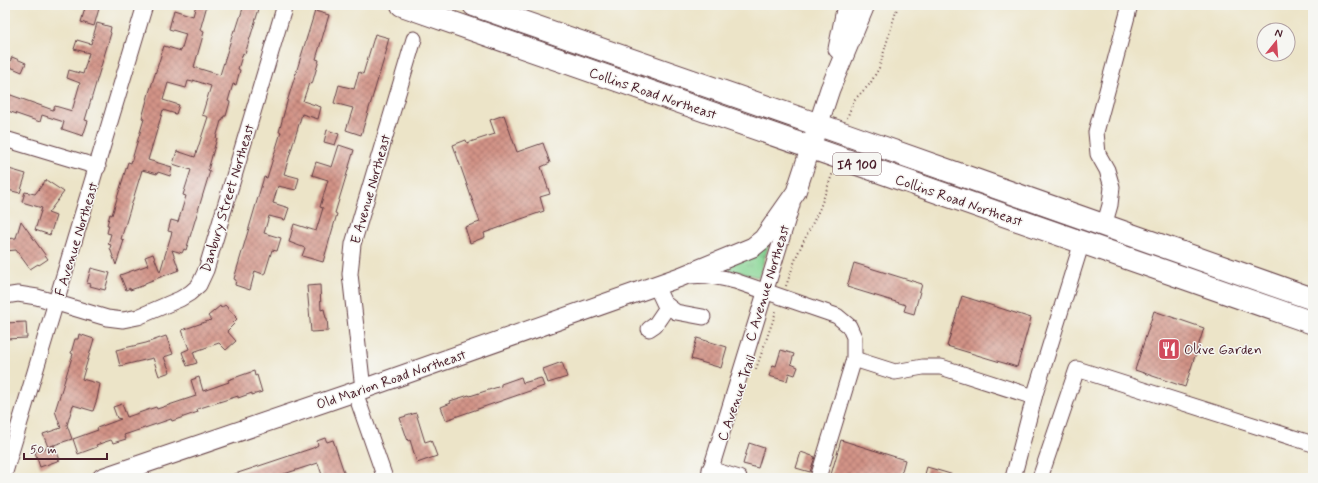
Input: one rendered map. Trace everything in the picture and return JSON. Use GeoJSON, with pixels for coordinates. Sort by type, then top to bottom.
{"type":"FeatureCollection","features":[{"type":"Feature","properties":{"kind":"highway","name":"Collins Road Northeast"},"geometry":{"type":"LineString","coordinates":[[402,5],[1313,323]]}},
{"type":"Feature","properties":{"kind":"highway","name":"Collins Road Northeast"},"geometry":{"type":"LineString","coordinates":[[474,5],[505,10],[818,125],[1313,299]]}},
{"type":"Feature","properties":{"kind":"main road","name":"C Avenue Northeast"},"geometry":{"type":"LineString","coordinates":[[830,89],[847,5]]}},
{"type":"Feature","properties":{"kind":"main road","name":"C Avenue Northeast"},"geometry":{"type":"LineString","coordinates":[[796,192],[830,89],[866,5]]}},
{"type":"Feature","properties":{"kind":"main road","name":"Old Marion Road Northeast"},"geometry":{"type":"LineString","coordinates":[[102,478],[656,286],[753,247],[763,239],[796,192]]}},
{"type":"Feature","properties":{"kind":"street","name":"F Avenue Northeast"},"geometry":{"type":"LineString","coordinates":[[5,472],[98,167],[145,5]]}},
{"type":"Feature","properties":{"kind":"street","name":"Danbury Street Northeast"},"geometry":{"type":"LineString","coordinates":[[5,296],[18,294],[56,302],[107,318],[123,320],[138,317],[180,299],[199,285],[206,270],[285,5]]}},
{"type":"Feature","properties":{"kind":"street"},"geometry":{"type":"LineString","coordinates":[[1104,226],[1110,205],[1112,188],[1107,170],[1098,154],[1096,132],[1130,5]]}},
{"type":"Feature","properties":{"kind":"street","name":"E Avenue Northeast"},"geometry":{"type":"LineString","coordinates":[[385,478],[359,390],[350,274],[353,244],[414,39]]}},
{"type":"Feature","properties":{"kind":"street"},"geometry":{"type":"LineString","coordinates":[[5,139],[98,167]]}},
{"type":"Feature","properties":{"kind":"street","name":"C Avenue Northeast"},"geometry":{"type":"LineString","coordinates":[[709,474],[764,291],[796,192]]}},
{"type":"Feature","properties":{"kind":"street"},"geometry":{"type":"LineString","coordinates":[[1013,478],[1034,397],[1082,242]]}},
{"type":"Feature","properties":{"kind":"street","name":"Old Marion Road Northeast"},"geometry":{"type":"LineString","coordinates":[[680,277],[706,275],[722,277],[782,296],[837,316],[848,326],[854,337],[854,359],[818,478]]}},
{"type":"Feature","properties":{"kind":"street"},"geometry":{"type":"LineString","coordinates":[[656,286],[664,303],[676,312],[703,317]]}},
{"type":"Feature","properties":{"kind":"street"},"geometry":{"type":"LineString","coordinates":[[649,329],[656,325],[668,306]]}},
{"type":"Feature","properties":{"kind":"street"},"geometry":{"type":"LineString","coordinates":[[854,359],[895,372],[923,367],[940,367],[1034,397]]}},
{"type":"Feature","properties":{"kind":"street"},"geometry":{"type":"LineString","coordinates":[[1040,478],[1077,369],[1313,444]]}},
{"type":"Feature","properties":{"kind":"street"},"geometry":{"type":"LineString","coordinates":[[709,474],[739,478]]}},
{"type":"Feature","properties":{"kind":"path"},"geometry":{"type":"LineString","coordinates":[[847,118],[854,100],[870,84],[879,68],[898,5]]}},
{"type":"Feature","properties":{"kind":"path","name":"C Avenue Trail"},"geometry":{"type":"LineString","coordinates":[[755,373],[797,255],[820,208],[834,168]]}},
{"type":"Feature","properties":{"kind":"green space"},"geometry":{"type":"Polygon","coordinates":[[[769,244],[759,276],[757,277],[740,272],[713,268],[769,244]]]}},
{"type":"Feature","properties":{"kind":"building"},"geometry":{"type":"Polygon","coordinates":[[[86,5],[100,5],[94,26],[81,22],[86,5]]]}},
{"type":"Feature","properties":{"kind":"building"},"geometry":{"type":"Polygon","coordinates":[[[196,5],[207,5],[200,30],[204,32],[194,67],[220,75],[234,30],[236,30],[244,5],[259,9],[245,54],[243,53],[238,69],[240,70],[236,85],[233,84],[228,101],[230,102],[226,116],[224,116],[221,121],[208,170],[210,171],[186,250],[184,249],[182,253],[172,250],[179,270],[145,283],[145,285],[126,290],[120,275],[148,265],[145,257],[153,254],[160,272],[172,232],[168,231],[171,220],[178,222],[186,196],[183,195],[191,170],[173,164],[177,151],[195,157],[208,117],[202,115],[211,86],[193,80],[193,82],[188,81],[186,88],[168,83],[163,100],[179,105],[176,114],[163,110],[148,160],[172,167],[170,176],[158,172],[157,174],[142,170],[121,239],[124,240],[116,265],[110,248],[111,245],[108,244],[111,234],[107,233],[109,225],[107,225],[110,214],[112,215],[128,162],[131,163],[144,119],[142,118],[149,93],[164,46],[181,51],[186,34],[169,29],[174,10],[193,16],[196,5]]]}},
{"type":"Feature","properties":{"kind":"building"},"geometry":{"type":"Polygon","coordinates":[[[315,11],[329,15],[316,59],[319,60],[312,84],[309,83],[303,101],[321,107],[318,119],[302,114],[284,174],[299,178],[296,190],[278,186],[273,203],[289,208],[285,220],[269,216],[264,233],[281,238],[277,251],[272,250],[265,273],[263,274],[255,271],[250,290],[235,285],[236,280],[234,279],[264,177],[267,178],[281,132],[279,132],[287,102],[315,11]]]}},
{"type":"Feature","properties":{"kind":"building"},"geometry":{"type":"Polygon","coordinates":[[[97,23],[111,27],[111,33],[85,120],[88,121],[83,136],[62,129],[64,122],[42,115],[40,122],[5,110],[5,93],[53,110],[55,106],[72,111],[80,83],[67,78],[69,70],[83,74],[89,53],[74,49],[77,40],[91,44],[97,23]]]}},
{"type":"Feature","properties":{"kind":"building"},"geometry":{"type":"Polygon","coordinates":[[[375,34],[389,38],[361,135],[346,130],[353,108],[334,103],[339,85],[354,89],[359,72],[363,74],[375,34]]]}},
{"type":"Feature","properties":{"kind":"building"},"geometry":{"type":"Polygon","coordinates":[[[12,57],[26,63],[22,72],[8,66],[12,57]]]}},
{"type":"Feature","properties":{"kind":"building"},"geometry":{"type":"Polygon","coordinates":[[[504,115],[517,152],[543,143],[550,163],[541,167],[550,194],[540,197],[544,211],[484,233],[485,237],[470,243],[465,227],[480,222],[453,145],[466,140],[467,143],[495,134],[490,120],[504,115]]]}},
{"type":"Feature","properties":{"kind":"building"},"geometry":{"type":"Polygon","coordinates":[[[327,130],[339,134],[335,145],[324,142],[327,130]]]}},
{"type":"Feature","properties":{"kind":"building"},"geometry":{"type":"Polygon","coordinates":[[[339,145],[354,150],[335,213],[337,214],[323,262],[302,256],[305,248],[289,242],[294,224],[316,231],[323,208],[320,207],[328,180],[312,175],[316,162],[332,167],[339,145]]]}},
{"type":"Feature","properties":{"kind":"building"},"geometry":{"type":"Polygon","coordinates":[[[9,169],[26,174],[20,193],[8,190],[9,185],[5,184],[9,169]]]}},
{"type":"Feature","properties":{"kind":"building"},"geometry":{"type":"Polygon","coordinates":[[[46,180],[64,192],[48,213],[56,216],[50,235],[35,230],[42,208],[22,202],[25,192],[35,194],[46,180]]]}},
{"type":"Feature","properties":{"kind":"building"},"geometry":{"type":"Polygon","coordinates":[[[21,221],[48,259],[30,269],[16,250],[5,251],[5,239],[16,238],[21,221]]]}},
{"type":"Feature","properties":{"kind":"building"},"geometry":{"type":"Polygon","coordinates":[[[854,263],[922,284],[914,314],[904,311],[906,305],[847,287],[854,263]]]}},
{"type":"Feature","properties":{"kind":"building"},"geometry":{"type":"Polygon","coordinates":[[[91,268],[110,273],[105,290],[90,286],[91,284],[87,283],[91,268]]]}},
{"type":"Feature","properties":{"kind":"building"},"geometry":{"type":"Polygon","coordinates":[[[320,285],[321,310],[324,309],[327,318],[328,331],[311,332],[307,286],[320,285]]]}},
{"type":"Feature","properties":{"kind":"building"},"geometry":{"type":"Polygon","coordinates":[[[962,296],[1031,318],[1017,367],[947,346],[962,296]]]}},
{"type":"Feature","properties":{"kind":"building"},"geometry":{"type":"Polygon","coordinates":[[[225,305],[237,319],[227,331],[236,341],[226,350],[219,343],[193,352],[197,363],[187,366],[182,352],[189,349],[182,330],[211,320],[208,316],[220,306],[221,308],[225,305]]]}},
{"type":"Feature","properties":{"kind":"building","name":"Olive Garden"},"geometry":{"type":"Polygon","coordinates":[[[1154,311],[1204,328],[1185,387],[1135,370],[1154,311]]]}},
{"type":"Feature","properties":{"kind":"building"},"geometry":{"type":"Polygon","coordinates":[[[26,322],[27,338],[5,339],[5,323],[26,322]]]}},
{"type":"Feature","properties":{"kind":"building"},"geometry":{"type":"Polygon","coordinates":[[[79,334],[94,339],[82,379],[100,384],[97,399],[93,411],[73,405],[67,425],[72,439],[48,447],[43,434],[61,428],[55,411],[73,354],[71,353],[75,339],[78,339],[79,334]]]}},
{"type":"Feature","properties":{"kind":"building"},"geometry":{"type":"Polygon","coordinates":[[[166,336],[173,354],[164,357],[170,372],[159,376],[153,358],[120,366],[116,350],[146,343],[166,336]]]}},
{"type":"Feature","properties":{"kind":"building"},"geometry":{"type":"Polygon","coordinates":[[[697,338],[727,347],[721,368],[691,359],[697,338]]]}},
{"type":"Feature","properties":{"kind":"building"},"geometry":{"type":"Polygon","coordinates":[[[781,350],[794,354],[791,364],[798,367],[795,375],[789,373],[787,381],[769,376],[773,365],[776,366],[781,350]]]}},
{"type":"Feature","properties":{"kind":"building"},"geometry":{"type":"Polygon","coordinates":[[[562,362],[567,377],[548,383],[543,369],[562,362]]]}},
{"type":"Feature","properties":{"kind":"building"},"geometry":{"type":"Polygon","coordinates":[[[254,371],[255,376],[257,375],[262,392],[252,395],[252,393],[238,398],[238,396],[197,409],[198,412],[172,421],[171,419],[124,435],[126,439],[113,443],[111,440],[96,445],[97,447],[78,454],[73,439],[98,430],[97,428],[121,419],[117,418],[113,407],[122,404],[127,417],[196,396],[191,380],[199,377],[203,391],[254,371]]]}},
{"type":"Feature","properties":{"kind":"building"},"geometry":{"type":"Polygon","coordinates":[[[521,377],[523,383],[541,378],[544,386],[446,420],[441,407],[451,403],[450,401],[501,386],[501,384],[521,377]]]}},
{"type":"Feature","properties":{"kind":"building"},"geometry":{"type":"Polygon","coordinates":[[[416,413],[425,442],[431,440],[437,456],[417,463],[410,440],[408,441],[400,418],[416,413]]]}},
{"type":"Feature","properties":{"kind":"building"},"geometry":{"type":"Polygon","coordinates":[[[325,438],[327,442],[333,440],[346,478],[323,478],[318,463],[284,474],[286,478],[230,478],[229,476],[313,448],[318,445],[317,441],[325,438]]]}},
{"type":"Feature","properties":{"kind":"building"},"geometry":{"type":"Polygon","coordinates":[[[841,440],[905,460],[900,478],[830,478],[841,440]]]}},
{"type":"Feature","properties":{"kind":"building"},"geometry":{"type":"Polygon","coordinates":[[[749,443],[764,448],[758,468],[743,464],[749,443]]]}},
{"type":"Feature","properties":{"kind":"building"},"geometry":{"type":"Polygon","coordinates":[[[54,445],[60,460],[40,467],[35,452],[54,445]]]}},
{"type":"Feature","properties":{"kind":"building"},"geometry":{"type":"Polygon","coordinates":[[[801,452],[815,457],[810,472],[796,468],[801,452]]]}},
{"type":"Feature","properties":{"kind":"building"},"geometry":{"type":"Polygon","coordinates":[[[927,467],[957,476],[957,478],[924,478],[927,467]]]}},
{"type":"Feature","properties":{"kind":"place","name":"Olive Garden"},"geometry":{"type":"Point","coordinates":[1169,349]}}]}
